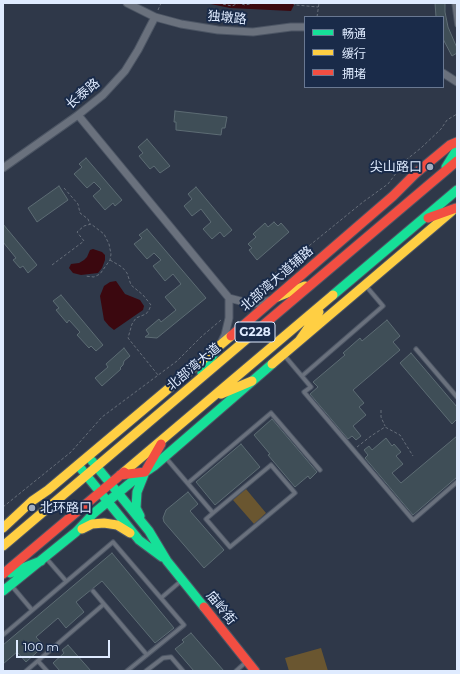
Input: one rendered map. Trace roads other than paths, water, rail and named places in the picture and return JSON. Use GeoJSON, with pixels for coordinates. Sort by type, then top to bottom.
{"type":"FeatureCollection","features":[{"type":"Feature","properties":{"kind":"main road","name":"北部湾大道辅路"},"geometry":{"type":"LineString","coordinates":[[3,528],[32,500],[48,490],[277,297],[393,196],[415,174],[457,142]]}},
{"type":"Feature","properties":{"kind":"main road"},"geometry":{"type":"LineString","coordinates":[[441,175],[457,149]]}},
{"type":"Feature","properties":{"kind":"main road","name":"北部湾大道"},"geometry":{"type":"LineString","coordinates":[[3,546],[457,161]]}},
{"type":"Feature","properties":{"kind":"main road","name":"G228"},"geometry":{"type":"LineString","coordinates":[[3,575],[457,190]]}},
{"type":"Feature","properties":{"kind":"main road"},"geometry":{"type":"LineString","coordinates":[[420,221],[457,207]]}},
{"type":"Feature","properties":{"kind":"main road"},"geometry":{"type":"LineString","coordinates":[[3,591],[76,532],[94,513],[118,493],[165,457],[218,410],[457,207]]}},
{"type":"Feature","properties":{"kind":"main road"},"geometry":{"type":"LineString","coordinates":[[277,297],[315,282]]}},
{"type":"Feature","properties":{"kind":"main road"},"geometry":{"type":"LineString","coordinates":[[299,341],[326,300]]}},
{"type":"Feature","properties":{"kind":"main road"},"geometry":{"type":"LineString","coordinates":[[196,382],[218,347]]}},
{"type":"Feature","properties":{"kind":"main road"},"geometry":{"type":"LineString","coordinates":[[211,398],[252,381]]}},
{"type":"Feature","properties":{"kind":"main road"},"geometry":{"type":"LineString","coordinates":[[149,531],[136,508],[137,492],[145,472],[166,436]]}},
{"type":"Feature","properties":{"kind":"main road","name":"庙岭街"},"geometry":{"type":"LineString","coordinates":[[88,456],[149,531],[166,561],[254,671]]}},
{"type":"Feature","properties":{"kind":"main road","name":"庙岭街"},"geometry":{"type":"LineString","coordinates":[[78,465],[139,540],[166,561]]}},
{"type":"Feature","properties":{"kind":"main road"},"geometry":{"type":"LineString","coordinates":[[120,475],[145,472]]}},
{"type":"Feature","properties":{"kind":"main road"},"geometry":{"type":"LineString","coordinates":[[76,532],[92,524],[104,523],[117,525],[127,530],[139,540]]}},
{"type":"Feature","properties":{"kind":"main road"},"geometry":{"type":"LineString","coordinates":[[3,575],[43,559]]}},
{"type":"Feature","properties":{"kind":"street","name":"独墩路"},"geometry":{"type":"LineString","coordinates":[[127,3],[155,17],[182,24],[218,30],[253,32],[291,27],[304,27]]}},
{"type":"Feature","properties":{"kind":"street","name":"长泰路"},"geometry":{"type":"LineString","coordinates":[[3,168],[78,115],[103,95],[125,71],[155,17]]}},
{"type":"Feature","properties":{"kind":"street"},"geometry":{"type":"LineString","coordinates":[[444,74],[457,82]]}},
{"type":"Feature","properties":{"kind":"street"},"geometry":{"type":"LineString","coordinates":[[78,115],[229,298],[248,303],[260,304],[277,297]]}},
{"type":"Feature","properties":{"kind":"street"},"geometry":{"type":"LineString","coordinates":[[218,347],[227,330],[229,318],[229,298]]}},
{"type":"Feature","properties":{"kind":"lane"},"geometry":{"type":"LineString","coordinates":[[454,3],[457,25]]}},
{"type":"Feature","properties":{"kind":"lane"},"geometry":{"type":"LineString","coordinates":[[302,376],[383,306],[365,285]]}},
{"type":"Feature","properties":{"kind":"lane"},"geometry":{"type":"LineString","coordinates":[[416,349],[457,397]]}},
{"type":"Feature","properties":{"kind":"lane"},"geometry":{"type":"LineString","coordinates":[[284,354],[311,387],[304,392],[413,520],[457,482]]}},
{"type":"Feature","properties":{"kind":"lane"},"geometry":{"type":"LineString","coordinates":[[188,483],[271,413],[320,470]]}},
{"type":"Feature","properties":{"kind":"lane"},"geometry":{"type":"LineString","coordinates":[[165,457],[213,513]]}},
{"type":"Feature","properties":{"kind":"lane"},"geometry":{"type":"LineString","coordinates":[[271,465],[295,493],[230,547],[206,519],[213,513],[271,465]]}},
{"type":"Feature","properties":{"kind":"lane"},"geometry":{"type":"LineString","coordinates":[[3,635],[113,542],[184,625],[127,671]]}},
{"type":"Feature","properties":{"kind":"lane"},"geometry":{"type":"LineString","coordinates":[[43,559],[66,581]]}},
{"type":"Feature","properties":{"kind":"lane"},"geometry":{"type":"LineString","coordinates":[[161,598],[182,580]]}},
{"type":"Feature","properties":{"kind":"lane"},"geometry":{"type":"LineString","coordinates":[[11,584],[32,610]]}},
{"type":"Feature","properties":{"kind":"lane"},"geometry":{"type":"LineString","coordinates":[[93,591],[147,655]]}},
{"type":"Feature","properties":{"kind":"lane"},"geometry":{"type":"LineString","coordinates":[[26,671],[104,604]]}},
{"type":"Feature","properties":{"kind":"lane"},"geometry":{"type":"LineString","coordinates":[[146,671],[163,658],[171,656],[183,671]]}},
{"type":"Feature","properties":{"kind":"lane"},"geometry":{"type":"LineString","coordinates":[[38,661],[47,671]]}},
{"type":"Feature","properties":{"kind":"lane"},"geometry":{"type":"LineString","coordinates":[[236,671],[247,662]]}},
{"type":"Feature","properties":{"kind":"place","name":"尖山路口"},"geometry":{"type":"Point","coordinates":[430,167]}},
{"type":"Feature","properties":{"kind":"place","name":"北环路口"},"geometry":{"type":"Point","coordinates":[32,508]}}]}
